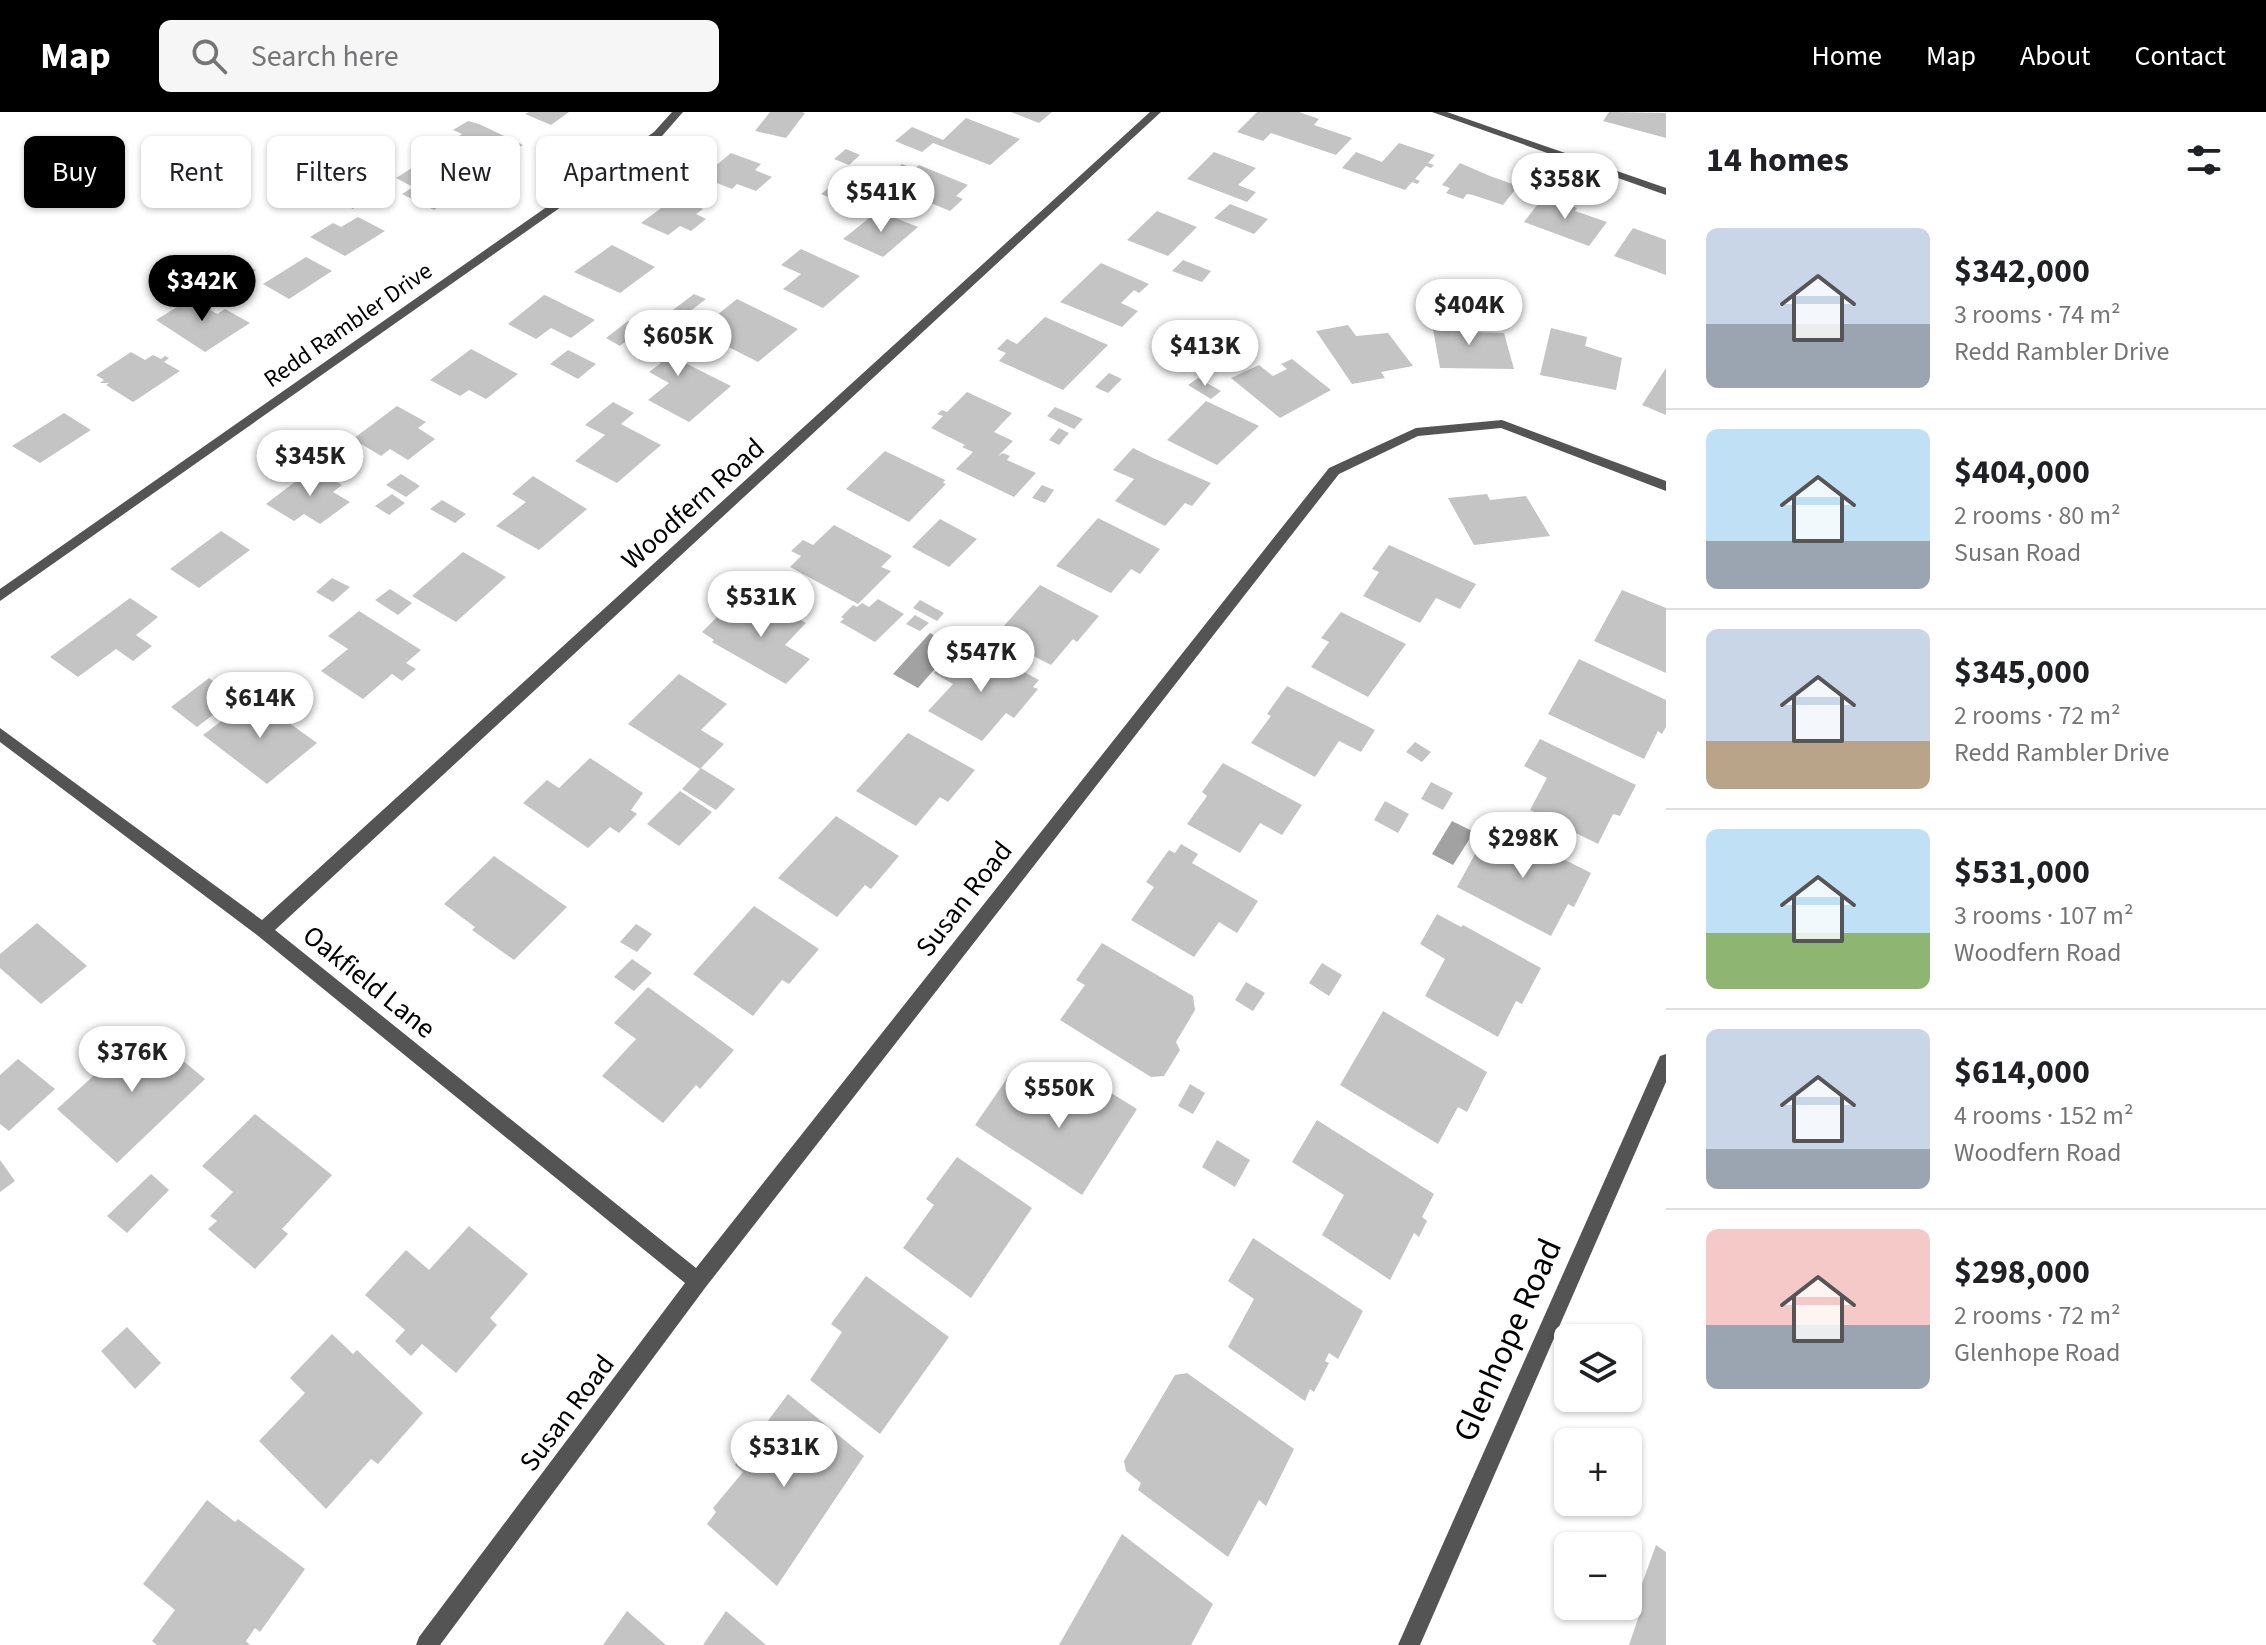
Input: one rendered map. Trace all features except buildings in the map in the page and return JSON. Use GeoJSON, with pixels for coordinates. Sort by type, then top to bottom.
{"type":"FeatureCollection","features":[{"type":"Feature","properties":{"kind":"street","name":"Redd Rambler Drive"},"geometry":{"type":"LineString","coordinates":[[0,596],[645,143],[678,112]]}},
{"type":"Feature","properties":{"kind":"street","name":"Woodfern Road"},"geometry":{"type":"LineString","coordinates":[[263,930],[1156,112]]}},
{"type":"Feature","properties":{"kind":"street"},"geometry":{"type":"LineString","coordinates":[[1437,112],[1666,192]]}},
{"type":"Feature","properties":{"kind":"street","name":"Susan Road"},"geometry":{"type":"LineString","coordinates":[[427,1645],[698,1281],[1334,471],[1416,432],[1502,424],[1666,486]]}},
{"type":"Feature","properties":{"kind":"street","name":"Oakfield Lane"},"geometry":{"type":"LineString","coordinates":[[0,734],[263,930],[698,1281]]}},
{"type":"Feature","properties":{"kind":"street","name":"Glenhope Road"},"geometry":{"type":"LineString","coordinates":[[1409,1645],[1666,1062]]}},
{"type":"Feature","properties":{"kind":"shaded area"},"geometry":{"type":"Polygon","coordinates":[[[930,633],[954,647],[918,688],[893,674],[930,633]]]}},
{"type":"Feature","properties":{"kind":"shaded area"},"geometry":{"type":"Polygon","coordinates":[[[1452,821],[1474,832],[1453,865],[1432,854],[1452,821]]]}}]}
